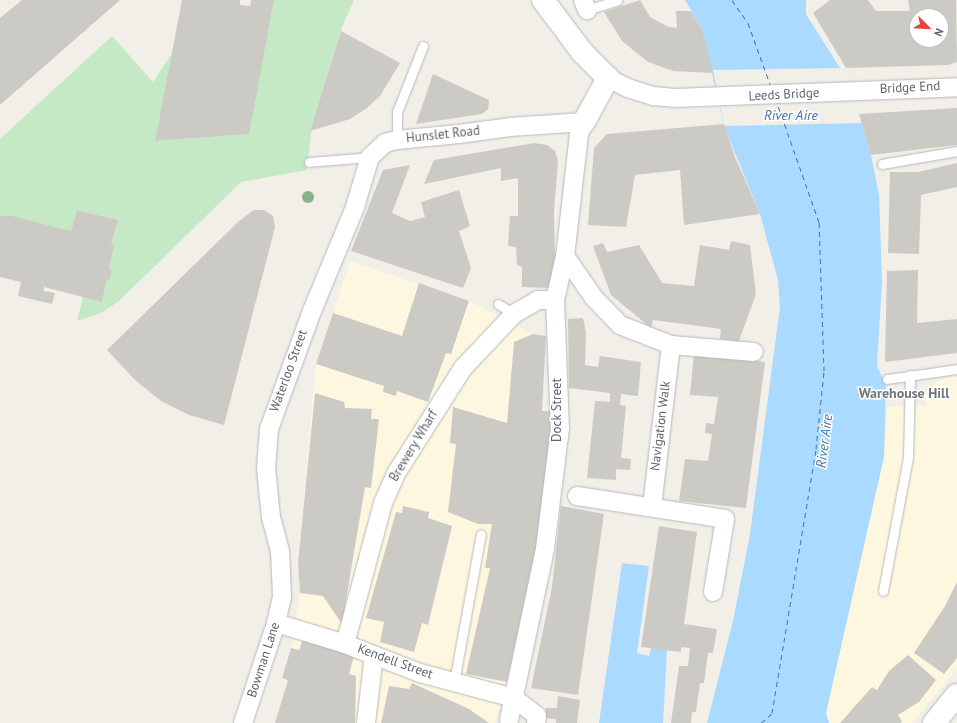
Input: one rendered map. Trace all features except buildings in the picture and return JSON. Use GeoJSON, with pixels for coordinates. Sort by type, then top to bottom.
{"type":"FeatureCollection","features":[{"type":"Feature","properties":{"kind":"street"},"geometry":{"type":"LineString","coordinates":[[543,0],[582,52],[608,78],[584,122]]}},
{"type":"Feature","properties":{"kind":"street","name":"Leeds Bridge"},"geometry":{"type":"LineString","coordinates":[[608,78],[653,96],[704,98],[863,91]]}},
{"type":"Feature","properties":{"kind":"street","name":"Bridge End"},"geometry":{"type":"LineString","coordinates":[[863,91],[957,87]]}},
{"type":"Feature","properties":{"kind":"street","name":"Hunslet Road"},"geometry":{"type":"LineString","coordinates":[[370,157],[385,143],[397,140],[459,134],[510,126],[584,122]]}},
{"type":"Feature","properties":{"kind":"street","name":"Dock Street"},"geometry":{"type":"LineString","coordinates":[[509,720],[545,550],[560,428],[555,300],[565,256],[580,134],[584,122]]}},
{"type":"Feature","properties":{"kind":"street","name":"Waterloo Street"},"geometry":{"type":"LineString","coordinates":[[282,596],[280,551],[271,517],[266,469],[269,429],[312,311],[356,207],[370,157]]}},
{"type":"Feature","properties":{"kind":"street"},"geometry":{"type":"LineString","coordinates":[[565,256],[594,298],[620,325],[671,345],[754,352]]}},
{"type":"Feature","properties":{"kind":"street","name":"Brewery Wharf"},"geometry":{"type":"LineString","coordinates":[[345,644],[383,503],[397,472],[463,368],[514,314],[538,300],[555,300]]}},
{"type":"Feature","properties":{"kind":"street","name":"Navigation Walk"},"geometry":{"type":"LineString","coordinates":[[652,507],[671,345]]}},
{"type":"Feature","properties":{"kind":"street"},"geometry":{"type":"LineString","coordinates":[[577,496],[726,519],[713,592]]}},
{"type":"Feature","properties":{"kind":"street","name":"Bowman Lane"},"geometry":{"type":"LineString","coordinates":[[243,723],[276,623],[282,596]]}},
{"type":"Feature","properties":{"kind":"street","name":"Kendell Street"},"geometry":{"type":"LineString","coordinates":[[276,623],[345,644],[420,673],[514,698]]}},
{"type":"Feature","properties":{"kind":"street"},"geometry":{"type":"LineString","coordinates":[[366,723],[374,655]]}},
{"type":"Feature","properties":{"kind":"street"},"geometry":{"type":"LineString","coordinates":[[514,698],[537,716],[536,723]]}},
{"type":"Feature","properties":{"kind":"street"},"geometry":{"type":"LineString","coordinates":[[934,723],[954,703]]}},
{"type":"Feature","properties":{"kind":"lane"},"geometry":{"type":"LineString","coordinates":[[585,5],[617,0]]}},
{"type":"Feature","properties":{"kind":"lane"},"geometry":{"type":"LineString","coordinates":[[397,140],[397,112],[423,46]]}},
{"type":"Feature","properties":{"kind":"lane"},"geometry":{"type":"LineString","coordinates":[[882,164],[957,151]]}},
{"type":"Feature","properties":{"kind":"lane"},"geometry":{"type":"LineString","coordinates":[[308,162],[370,157]]}},
{"type":"Feature","properties":{"kind":"lane"},"geometry":{"type":"LineString","coordinates":[[498,304],[514,314]]}},
{"type":"Feature","properties":{"kind":"lane"},"geometry":{"type":"LineString","coordinates":[[887,379],[957,369]]}},
{"type":"Feature","properties":{"kind":"lane"},"geometry":{"type":"LineString","coordinates":[[883,591],[908,458],[910,375]]}},
{"type":"Feature","properties":{"kind":"lane"},"geometry":{"type":"LineString","coordinates":[[454,682],[481,534]]}},
{"type":"Feature","properties":{"kind":"shaded area"},"geometry":{"type":"Polygon","coordinates":[[[350,261],[469,301],[533,334],[546,336],[542,411],[551,411],[540,529],[507,682],[495,723],[275,723],[288,680],[282,678],[291,648],[300,593],[298,563],[316,364],[350,261]]]}},
{"type":"Feature","properties":{"kind":"shaded area"},"geometry":{"type":"Polygon","coordinates":[[[957,376],[957,669],[912,723],[829,723],[826,713],[884,457],[887,407],[925,406],[926,395],[932,386],[939,380],[957,376]]]}},
{"type":"Feature","properties":{"kind":"green space"},"geometry":{"type":"Polygon","coordinates":[[[274,0],[354,0],[342,27],[312,125],[307,170],[241,182],[119,301],[101,313],[77,321],[83,297],[102,302],[107,279],[110,279],[112,270],[109,269],[114,245],[111,244],[118,220],[77,210],[71,231],[13,216],[0,216],[0,139],[112,36],[153,82],[172,53],[155,141],[248,134],[274,0]]]}},
{"type":"Feature","properties":{"kind":"water","name":"River Aire"},"geometry":{"type":"Polygon","coordinates":[[[685,0],[806,0],[806,14],[840,68],[846,68],[871,155],[879,195],[882,281],[877,366],[886,385],[884,457],[826,713],[829,723],[707,723],[733,621],[750,534],[780,307],[778,280],[760,214],[724,126],[702,29],[685,0]]]}},
{"type":"Feature","properties":{"kind":"water"},"geometry":{"type":"Polygon","coordinates":[[[622,563],[649,566],[637,653],[649,656],[651,648],[667,650],[663,723],[599,723],[622,563]]]}},
{"type":"Feature","properties":{"kind":"pier"},"geometry":{"type":"Polygon","coordinates":[[[846,68],[862,123],[724,126],[713,70],[846,68]]]}},
{"type":"Feature","properties":{"kind":"ferry route"},"geometry":{"type":"LineString","coordinates":[[732,0],[748,23],[771,87]]}},
{"type":"Feature","properties":{"kind":"ferry route"},"geometry":{"type":"LineString","coordinates":[[761,723],[772,713],[816,449],[824,371],[819,222],[777,103]]}},
{"type":"Feature","properties":{"kind":"district","name":"Warehouse Hill"},"geometry":{"type":"Point","coordinates":[904,393]}}]}
